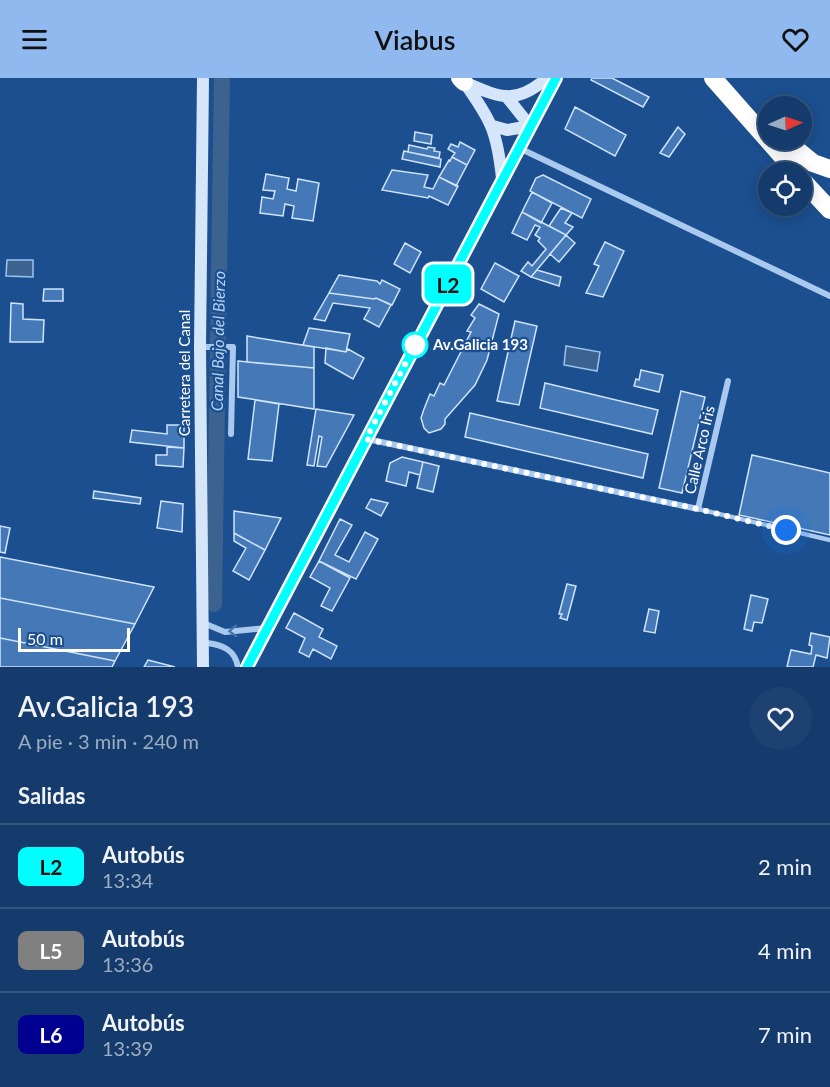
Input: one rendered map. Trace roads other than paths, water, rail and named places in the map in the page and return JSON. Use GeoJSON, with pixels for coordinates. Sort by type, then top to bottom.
{"type":"FeatureCollection","features":[{"type":"Feature","properties":{"kind":"highway"},"geometry":{"type":"LineString","coordinates":[[712,78],[786,162]]}},
{"type":"Feature","properties":{"kind":"highway"},"geometry":{"type":"LineString","coordinates":[[719,78],[758,115]]}},
{"type":"Feature","properties":{"kind":"highway"},"geometry":{"type":"LineString","coordinates":[[797,150],[813,163],[830,169]]}},
{"type":"Feature","properties":{"kind":"highway"},"geometry":{"type":"LineString","coordinates":[[812,190],[830,210]]}},
{"type":"Feature","properties":{"kind":"main road","name":"Carretera del Canal"},"geometry":{"type":"LineString","coordinates":[[202,667],[200,347],[203,78]]}},
{"type":"Feature","properties":{"kind":"main road"},"geometry":{"type":"LineString","coordinates":[[462,80],[491,94],[520,96],[547,78]]}},
{"type":"Feature","properties":{"kind":"main road"},"geometry":{"type":"LineString","coordinates":[[247,667],[556,78]]}},
{"type":"Feature","properties":{"kind":"main road"},"geometry":{"type":"LineString","coordinates":[[462,80],[486,112],[493,126],[499,148],[502,178]]}},
{"type":"Feature","properties":{"kind":"main road"},"geometry":{"type":"LineString","coordinates":[[506,96],[530,126]]}},
{"type":"Feature","properties":{"kind":"main road"},"geometry":{"type":"LineString","coordinates":[[493,126],[507,130],[530,126]]}},
{"type":"Feature","properties":{"kind":"street"},"geometry":{"type":"LineString","coordinates":[[518,148],[830,296]]}},
{"type":"Feature","properties":{"kind":"street"},"geometry":{"type":"LineString","coordinates":[[200,347],[233,347],[231,434]]}},
{"type":"Feature","properties":{"kind":"street","name":"Calle Arco Iris"},"geometry":{"type":"LineString","coordinates":[[366,439],[698,509],[728,381]]}},
{"type":"Feature","properties":{"kind":"street"},"geometry":{"type":"LineString","coordinates":[[201,622],[225,632],[267,628]]}},
{"type":"Feature","properties":{"kind":"street"},"geometry":{"type":"LineString","coordinates":[[202,647],[207,643],[227,648],[233,653],[238,667]]}},
{"type":"Feature","properties":{"kind":"lane"},"geometry":{"type":"LineString","coordinates":[[698,509],[830,540]]}},
{"type":"Feature","properties":{"kind":"water"},"geometry":{"type":"Polygon","coordinates":[[[7,260],[33,260],[33,277],[6,276],[7,260]]]}},
{"type":"Feature","properties":{"kind":"water"},"geometry":{"type":"Polygon","coordinates":[[[566,346],[600,352],[597,371],[564,365],[566,346]]]}},
{"type":"Feature","properties":{"kind":"waterway","name":"Canal Bajo del Bierzo"},"geometry":{"type":"LineString","coordinates":[[214,604],[222,78]]}},
{"type":"Feature","properties":{"kind":"place","name":"Av.Galicia 193"},"geometry":{"type":"Point","coordinates":[415,345]}}]}
